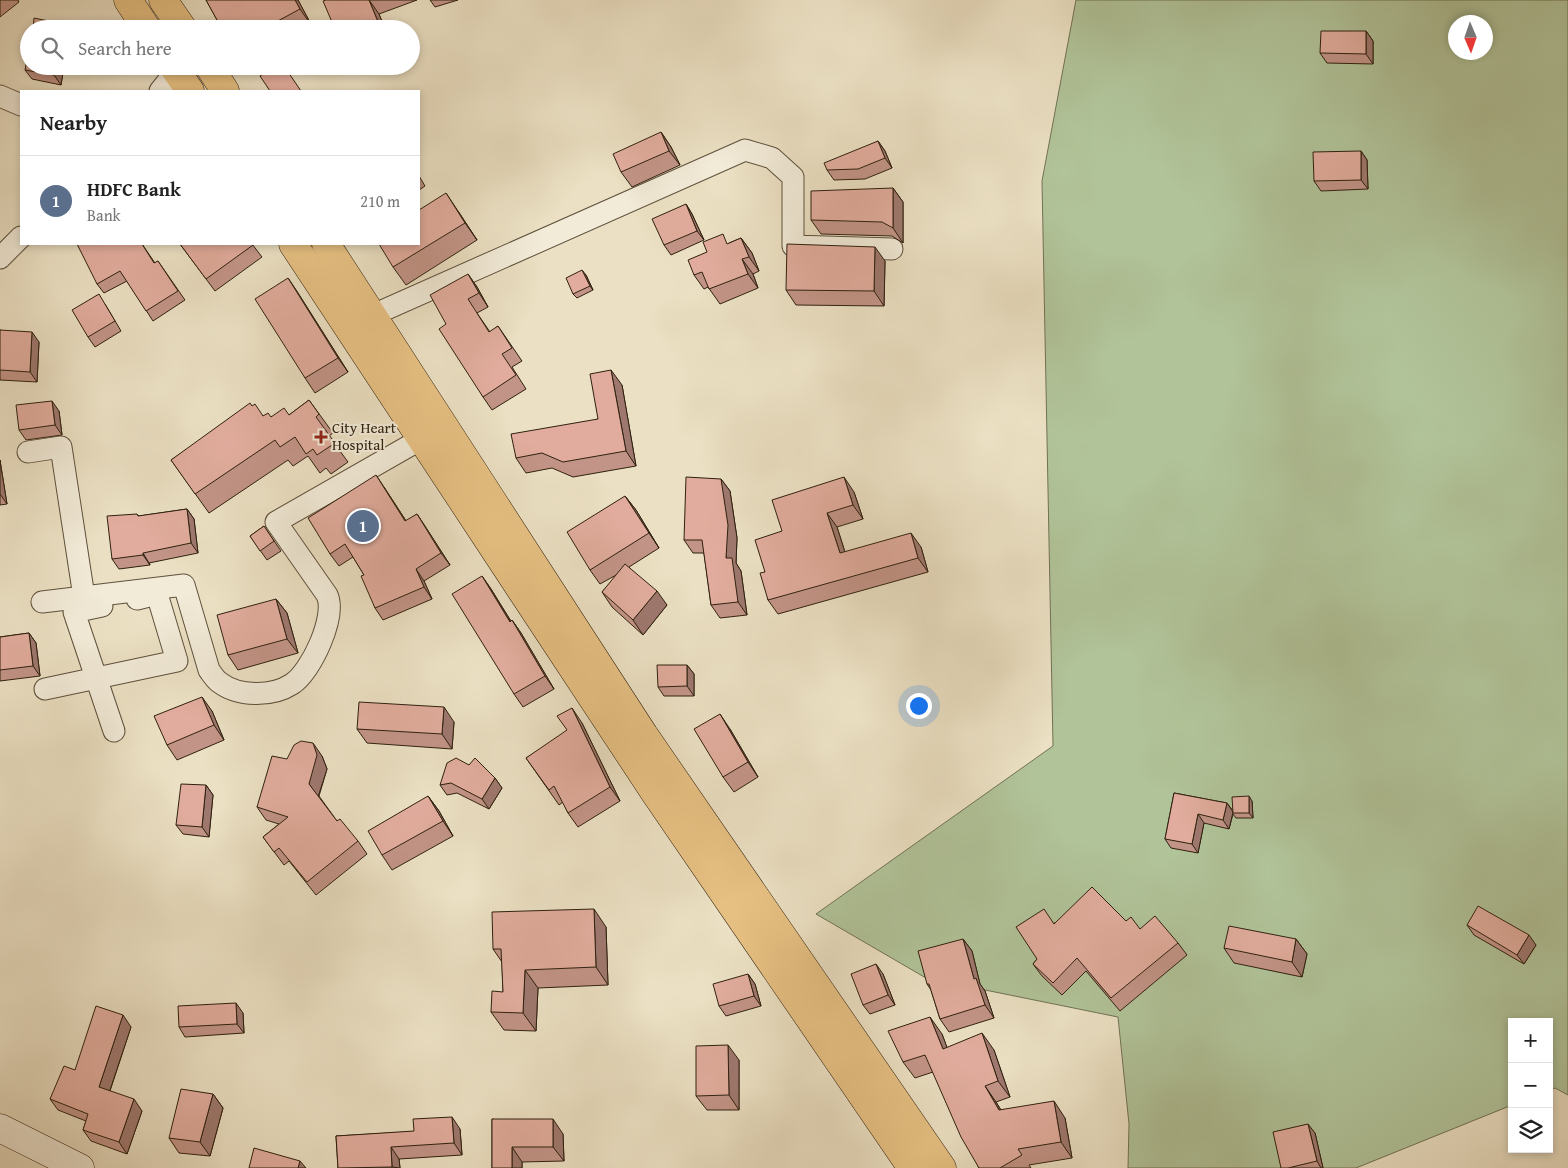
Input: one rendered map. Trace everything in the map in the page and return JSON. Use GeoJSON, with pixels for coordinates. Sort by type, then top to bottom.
{"type":"FeatureCollection","features":[{"type":"Feature","properties":{"kind":"main road"},"geometry":{"type":"LineString","coordinates":[[128,0],[141,20]]}},
{"type":"Feature","properties":{"kind":"main road"},"geometry":{"type":"LineString","coordinates":[[163,0],[177,20]]}},
{"type":"Feature","properties":{"kind":"main road"},"geometry":{"type":"LineString","coordinates":[[294,245],[423,438],[655,794],[912,1168]]}},
{"type":"Feature","properties":{"kind":"main road"},"geometry":{"type":"LineString","coordinates":[[327,245],[374,314],[644,735],[942,1168]]}},
{"type":"Feature","properties":{"kind":"street"},"geometry":{"type":"LineString","coordinates":[[0,96],[20,105]]}},
{"type":"Feature","properties":{"kind":"street"},"geometry":{"type":"LineString","coordinates":[[374,314],[745,150],[772,158],[794,177],[802,193],[793,246],[892,250]]}},
{"type":"Feature","properties":{"kind":"street"},"geometry":{"type":"LineString","coordinates":[[0,258],[20,238]]}},
{"type":"Feature","properties":{"kind":"street"},"geometry":{"type":"LineString","coordinates":[[42,602],[184,585],[209,670],[218,682],[240,691],[257,694],[278,692],[294,684],[306,670],[323,637],[331,612],[330,602],[276,522],[423,438]]}},
{"type":"Feature","properties":{"kind":"street"},"geometry":{"type":"LineString","coordinates":[[28,452],[60,447],[84,597]]}},
{"type":"Feature","properties":{"kind":"street"},"geometry":{"type":"LineString","coordinates":[[114,732],[74,612],[157,594],[177,661]]}},
{"type":"Feature","properties":{"kind":"street"},"geometry":{"type":"LineString","coordinates":[[45,689],[204,654]]}},
{"type":"Feature","properties":{"kind":"street"},"geometry":{"type":"LineString","coordinates":[[0,1128],[80,1168]]}},
{"type":"Feature","properties":{"kind":"green space"},"geometry":{"type":"Polygon","coordinates":[[[1076,0],[1568,0],[1568,1095],[1553,1089],[1553,1018],[1508,1018],[1508,1107],[1356,1168],[1128,1168],[1129,1124],[1118,1017],[926,978],[816,914],[1053,746],[1042,181],[1076,0]]]}},
{"type":"Feature","properties":{"kind":"building"},"geometry":{"type":"Polygon","coordinates":[[[206,0],[295,0],[300,9],[280,20],[217,20],[206,0]]]}},
{"type":"Feature","properties":{"kind":"building"},"geometry":{"type":"Polygon","coordinates":[[[369,0],[377,20],[331,20],[323,1],[369,0]]]}},
{"type":"Feature","properties":{"kind":"building"},"geometry":{"type":"Polygon","coordinates":[[[1321,31],[1366,31],[1366,54],[1320,53],[1321,31]]]}},
{"type":"Feature","properties":{"kind":"building"},"geometry":{"type":"Polygon","coordinates":[[[290,75],[300,90],[269,90],[260,76],[290,75]]]}},
{"type":"Feature","properties":{"kind":"building"},"geometry":{"type":"Polygon","coordinates":[[[661,132],[669,151],[621,172],[613,154],[661,132]]]}},
{"type":"Feature","properties":{"kind":"building"},"geometry":{"type":"Polygon","coordinates":[[[878,141],[885,158],[858,169],[827,170],[824,163],[878,141]]]}},
{"type":"Feature","properties":{"kind":"building"},"geometry":{"type":"Polygon","coordinates":[[[1361,151],[1361,180],[1314,181],[1313,152],[1361,151]]]}},
{"type":"Feature","properties":{"kind":"building"},"geometry":{"type":"Polygon","coordinates":[[[893,188],[893,228],[882,222],[811,220],[811,191],[893,188]]]}},
{"type":"Feature","properties":{"kind":"building"},"geometry":{"type":"Polygon","coordinates":[[[446,193],[465,223],[393,267],[380,245],[420,245],[420,209],[446,193]]]}},
{"type":"Feature","properties":{"kind":"building"},"geometry":{"type":"Polygon","coordinates":[[[686,204],[697,231],[664,245],[652,219],[686,204]]]}},
{"type":"Feature","properties":{"kind":"building"},"geometry":{"type":"Polygon","coordinates":[[[723,234],[727,244],[741,238],[749,257],[742,259],[748,274],[709,289],[702,272],[694,275],[688,260],[707,252],[703,242],[723,234]]]}},
{"type":"Feature","properties":{"kind":"building"},"geometry":{"type":"Polygon","coordinates":[[[787,244],[875,247],[874,291],[786,290],[787,244]]]}},
{"type":"Feature","properties":{"kind":"building"},"geometry":{"type":"Polygon","coordinates":[[[78,245],[143,245],[154,263],[158,261],[178,291],[146,311],[120,271],[97,284],[78,245]]]}},
{"type":"Feature","properties":{"kind":"building"},"geometry":{"type":"Polygon","coordinates":[[[181,245],[253,245],[206,279],[181,245]]]}},
{"type":"Feature","properties":{"kind":"building"},"geometry":{"type":"Polygon","coordinates":[[[582,270],[590,286],[573,294],[566,278],[582,270]]]}},
{"type":"Feature","properties":{"kind":"building"},"geometry":{"type":"Polygon","coordinates":[[[468,274],[479,293],[468,299],[489,332],[498,326],[512,348],[502,354],[516,375],[483,397],[439,329],[446,324],[430,295],[468,274]]]}},
{"type":"Feature","properties":{"kind":"building"},"geometry":{"type":"Polygon","coordinates":[[[288,278],[338,358],[305,378],[255,299],[288,278]]]}},
{"type":"Feature","properties":{"kind":"building"},"geometry":{"type":"Polygon","coordinates":[[[99,294],[115,321],[88,337],[72,310],[99,294]]]}},
{"type":"Feature","properties":{"kind":"building"},"geometry":{"type":"Polygon","coordinates":[[[0,330],[32,332],[30,372],[0,370],[0,330]]]}},
{"type":"Feature","properties":{"kind":"building"},"geometry":{"type":"Polygon","coordinates":[[[611,370],[626,451],[563,462],[542,453],[516,458],[511,434],[598,419],[590,374],[611,370]]]}},
{"type":"Feature","properties":{"kind":"building"},"geometry":{"type":"Polygon","coordinates":[[[309,400],[319,414],[316,417],[335,443],[317,455],[313,449],[306,454],[295,437],[280,447],[275,440],[195,494],[171,460],[250,403],[252,406],[255,404],[263,416],[268,413],[271,417],[284,408],[289,415],[309,400]]]}},
{"type":"Feature","properties":{"kind":"building"},"geometry":{"type":"Polygon","coordinates":[[[52,401],[55,425],[19,430],[16,405],[52,401]]]}},
{"type":"Feature","properties":{"kind":"building"},"geometry":{"type":"Polygon","coordinates":[[[376,475],[405,521],[417,514],[441,553],[416,569],[424,587],[375,608],[361,576],[364,575],[345,544],[330,554],[308,518],[376,475]]]}},
{"type":"Feature","properties":{"kind":"building"},"geometry":{"type":"Polygon","coordinates":[[[686,477],[721,479],[728,525],[726,558],[732,558],[738,602],[711,605],[702,540],[684,540],[686,477]]]}},
{"type":"Feature","properties":{"kind":"building"},"geometry":{"type":"Polygon","coordinates":[[[844,477],[853,505],[827,513],[840,553],[911,533],[918,558],[768,600],[760,573],[765,572],[755,540],[782,531],[772,500],[844,477]]]}},
{"type":"Feature","properties":{"kind":"building"},"geometry":{"type":"Polygon","coordinates":[[[625,496],[649,533],[590,570],[567,532],[625,496]]]}},
{"type":"Feature","properties":{"kind":"building"},"geometry":{"type":"Polygon","coordinates":[[[187,509],[191,543],[143,553],[143,555],[112,559],[107,516],[137,514],[138,516],[187,509]]]}},
{"type":"Feature","properties":{"kind":"building"},"geometry":{"type":"Polygon","coordinates":[[[264,526],[274,541],[260,551],[250,536],[264,526]]]}},
{"type":"Feature","properties":{"kind":"building"},"geometry":{"type":"Polygon","coordinates":[[[625,564],[657,591],[633,620],[602,592],[625,564]]]}},
{"type":"Feature","properties":{"kind":"building"},"geometry":{"type":"Polygon","coordinates":[[[482,576],[510,622],[512,620],[545,676],[514,694],[452,594],[482,576]]]}},
{"type":"Feature","properties":{"kind":"building"},"geometry":{"type":"Polygon","coordinates":[[[276,599],[287,639],[228,655],[217,615],[276,599]]]}},
{"type":"Feature","properties":{"kind":"building"},"geometry":{"type":"Polygon","coordinates":[[[29,633],[33,666],[0,670],[0,637],[29,633]]]}},
{"type":"Feature","properties":{"kind":"building"},"geometry":{"type":"Polygon","coordinates":[[[657,665],[687,665],[687,686],[658,687],[657,665]]]}},
{"type":"Feature","properties":{"kind":"building"},"geometry":{"type":"Polygon","coordinates":[[[202,697],[214,725],[167,745],[154,716],[202,697]]]}},
{"type":"Feature","properties":{"kind":"building"},"geometry":{"type":"Polygon","coordinates":[[[359,702],[444,707],[442,734],[357,729],[359,702]]]}},
{"type":"Feature","properties":{"kind":"building"},"geometry":{"type":"Polygon","coordinates":[[[572,708],[610,787],[568,813],[554,786],[549,790],[526,758],[567,730],[557,716],[572,708]]]}},
{"type":"Feature","properties":{"kind":"building"},"geometry":{"type":"Polygon","coordinates":[[[720,714],[748,762],[723,777],[694,729],[720,714]]]}},
{"type":"Feature","properties":{"kind":"building"},"geometry":{"type":"Polygon","coordinates":[[[301,741],[313,743],[317,755],[309,784],[337,821],[340,819],[358,841],[307,882],[279,848],[274,852],[263,837],[288,817],[257,807],[272,756],[287,759],[294,745],[301,741]]]}},
{"type":"Feature","properties":{"kind":"building"},"geometry":{"type":"Polygon","coordinates":[[[456,758],[469,765],[475,758],[495,778],[482,799],[451,783],[440,785],[447,763],[456,758]]]}},
{"type":"Feature","properties":{"kind":"building"},"geometry":{"type":"Polygon","coordinates":[[[181,784],[206,785],[202,827],[176,825],[181,784]]]}},
{"type":"Feature","properties":{"kind":"building"},"geometry":{"type":"Polygon","coordinates":[[[1174,793],[1227,803],[1223,820],[1198,814],[1192,844],[1165,839],[1174,793]]]}},
{"type":"Feature","properties":{"kind":"building"},"geometry":{"type":"Polygon","coordinates":[[[428,796],[443,821],[382,855],[368,831],[428,796]]]}},
{"type":"Feature","properties":{"kind":"building"},"geometry":{"type":"Polygon","coordinates":[[[1249,796],[1249,813],[1233,813],[1232,797],[1249,796]]]}},
{"type":"Feature","properties":{"kind":"building"},"geometry":{"type":"Polygon","coordinates":[[[1092,887],[1126,921],[1131,917],[1140,929],[1155,916],[1178,943],[1111,998],[1077,958],[1053,983],[1033,964],[1037,959],[1016,927],[1044,909],[1054,924],[1092,887]]]}},
{"type":"Feature","properties":{"kind":"building"},"geometry":{"type":"Polygon","coordinates":[[[1478,906],[1529,935],[1517,955],[1467,925],[1478,906]]]}},
{"type":"Feature","properties":{"kind":"building"},"geometry":{"type":"Polygon","coordinates":[[[594,909],[596,967],[525,970],[523,1013],[491,1012],[492,991],[503,992],[501,949],[493,949],[492,912],[594,909]]]}},
{"type":"Feature","properties":{"kind":"building"},"geometry":{"type":"Polygon","coordinates":[[[1229,926],[1296,939],[1292,962],[1224,948],[1229,926]]]}},
{"type":"Feature","properties":{"kind":"building"},"geometry":{"type":"Polygon","coordinates":[[[963,939],[974,979],[976,978],[985,1005],[940,1019],[929,984],[927,984],[918,951],[963,939]]]}},
{"type":"Feature","properties":{"kind":"building"},"geometry":{"type":"Polygon","coordinates":[[[876,964],[888,995],[863,1005],[851,974],[876,964]]]}},
{"type":"Feature","properties":{"kind":"building"},"geometry":{"type":"Polygon","coordinates":[[[748,974],[754,996],[719,1006],[713,984],[748,974]]]}},
{"type":"Feature","properties":{"kind":"building"},"geometry":{"type":"Polygon","coordinates":[[[236,1003],[237,1024],[179,1027],[178,1006],[236,1003]]]}},
{"type":"Feature","properties":{"kind":"building"},"geometry":{"type":"Polygon","coordinates":[[[96,1006],[123,1015],[99,1087],[134,1099],[119,1142],[83,1130],[88,1114],[50,1099],[64,1066],[75,1070],[96,1006]]]}},
{"type":"Feature","properties":{"kind":"building"},"geometry":{"type":"Polygon","coordinates":[[[930,1017],[943,1049],[982,1033],[998,1081],[985,1086],[999,1110],[1054,1101],[1061,1142],[1018,1149],[1022,1155],[1000,1168],[979,1168],[961,1137],[925,1055],[903,1062],[888,1031],[930,1017]]]}},
{"type":"Feature","properties":{"kind":"building"},"geometry":{"type":"Polygon","coordinates":[[[728,1045],[729,1095],[696,1096],[696,1046],[728,1045]]]}},
{"type":"Feature","properties":{"kind":"building"},"geometry":{"type":"Polygon","coordinates":[[[181,1089],[213,1094],[200,1142],[169,1138],[181,1089]]]}},
{"type":"Feature","properties":{"kind":"building"},"geometry":{"type":"Polygon","coordinates":[[[452,1117],[454,1143],[391,1147],[392,1167],[338,1168],[336,1136],[414,1131],[413,1119],[452,1117]]]}},
{"type":"Feature","properties":{"kind":"building"},"geometry":{"type":"Polygon","coordinates":[[[492,1119],[553,1119],[553,1147],[512,1147],[512,1168],[492,1168],[492,1119]]]}},
{"type":"Feature","properties":{"kind":"building"},"geometry":{"type":"Polygon","coordinates":[[[1308,1124],[1317,1161],[1281,1168],[1273,1132],[1308,1124]]]}},
{"type":"Feature","properties":{"kind":"building"},"geometry":{"type":"Polygon","coordinates":[[[254,1148],[300,1161],[298,1168],[249,1168],[254,1148]]]}},
{"type":"Feature","properties":{"kind":"place","name":"City Heart Hospital"},"geometry":{"type":"Point","coordinates":[321,437]}},
{"type":"Feature","properties":{"kind":"place","name":"HDFC Bank"},"geometry":{"type":"Point","coordinates":[363,526]}}]}
